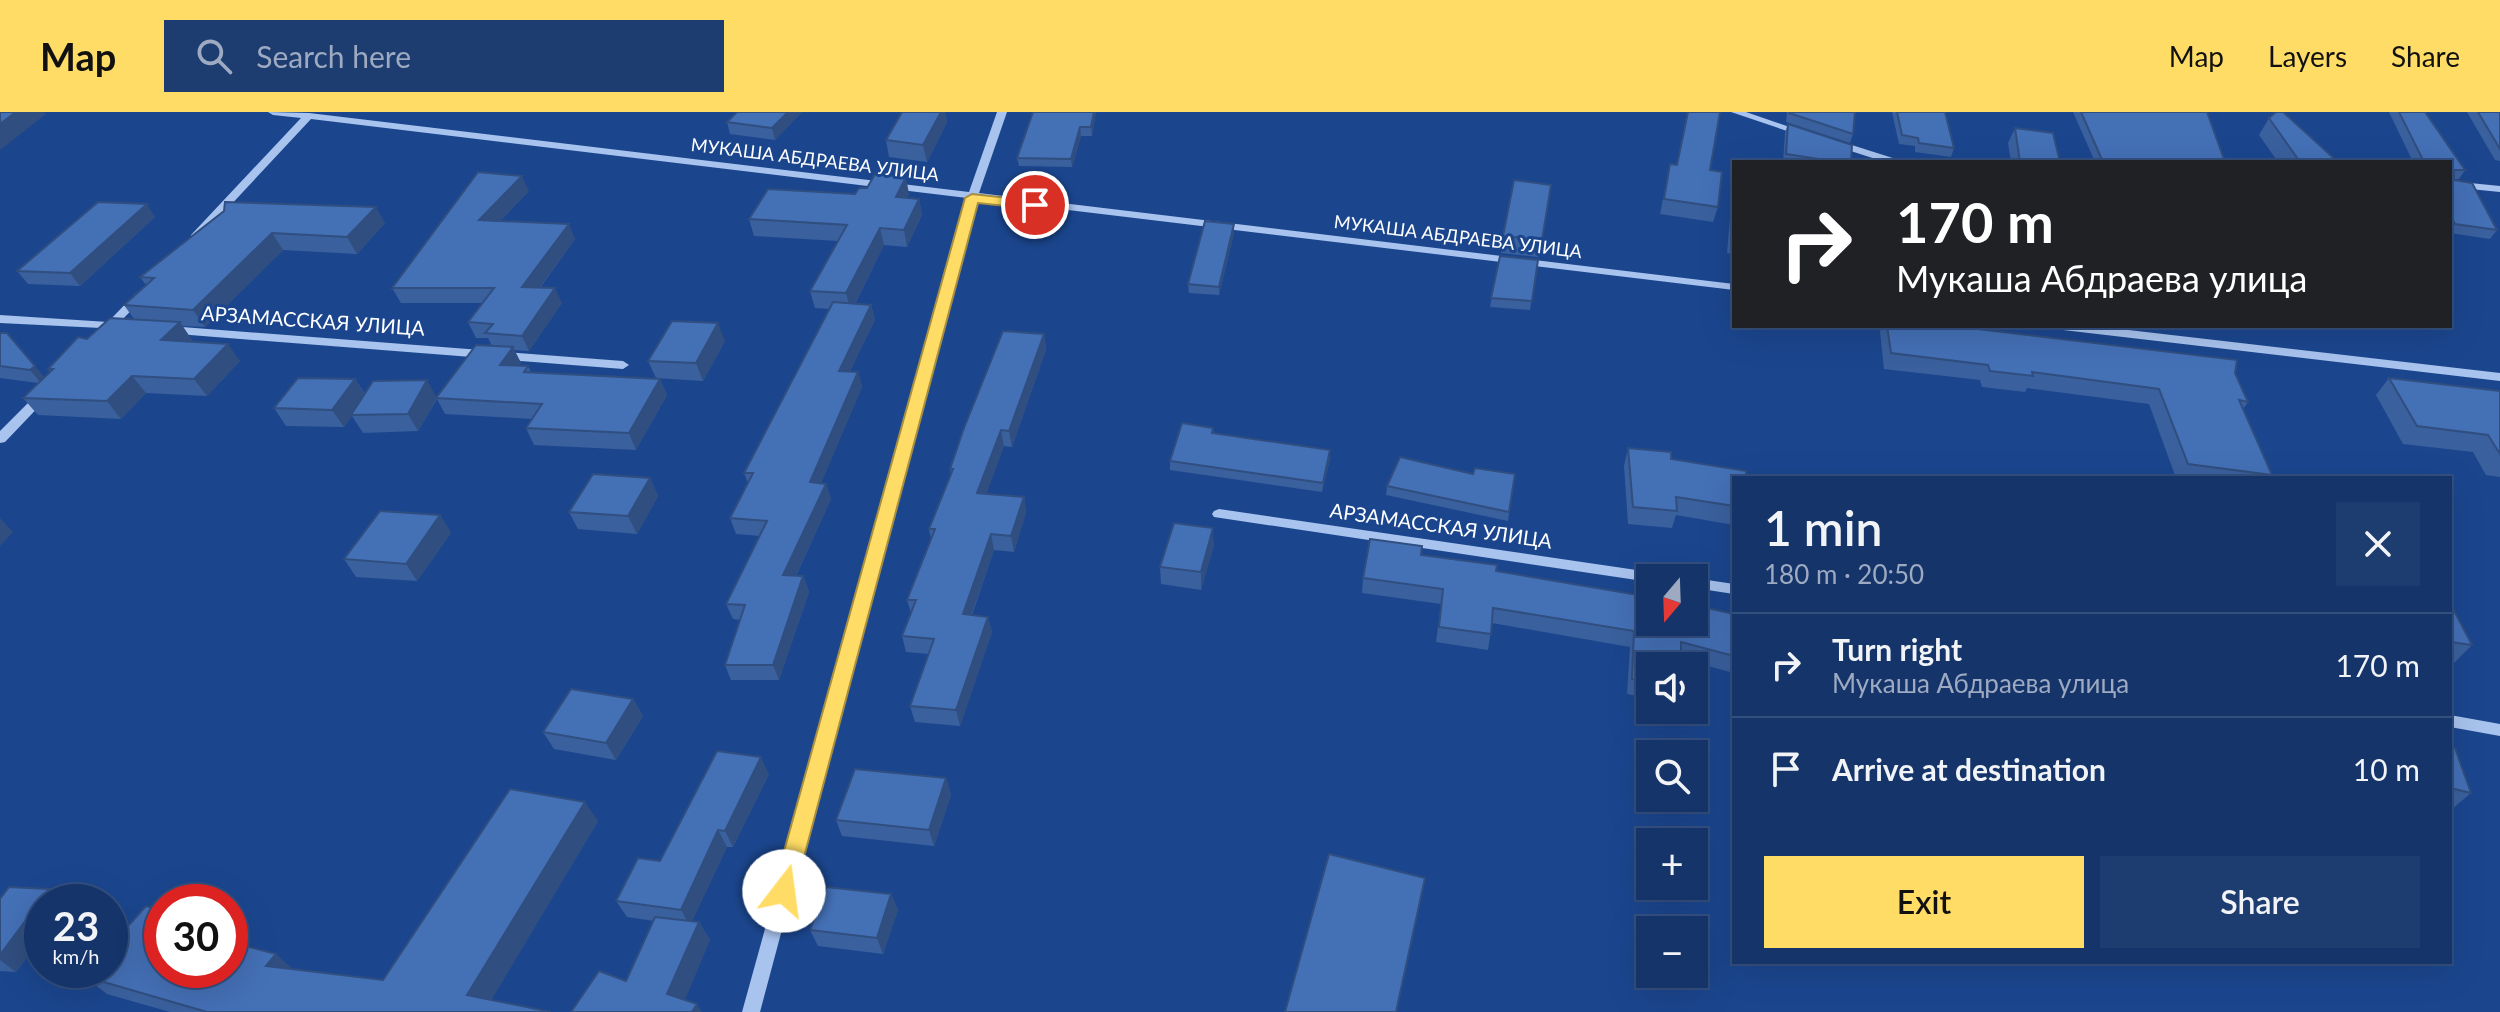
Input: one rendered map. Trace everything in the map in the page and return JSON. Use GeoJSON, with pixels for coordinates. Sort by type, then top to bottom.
{"type":"FeatureCollection","features":[{"type":"Feature","properties":{"kind":"street","name":"МУКАША АБДРАЕВА УЛИЦА"},"geometry":{"type":"LineString","coordinates":[[273,112],[1732,287]]}},
{"type":"Feature","properties":{"kind":"street"},"geometry":{"type":"LineString","coordinates":[[751,1012],[972,198],[1002,112]]}},
{"type":"Feature","properties":{"kind":"street"},"geometry":{"type":"LineString","coordinates":[[1736,112],[1889,160]]}},
{"type":"Feature","properties":{"kind":"street"},"geometry":{"type":"LineString","coordinates":[[188,244],[309,116]]}},
{"type":"Feature","properties":{"kind":"street"},"geometry":{"type":"LineString","coordinates":[[2452,184],[2500,189]]}},
{"type":"Feature","properties":{"kind":"street"},"geometry":{"type":"LineString","coordinates":[[100,336],[144,290]]}},
{"type":"Feature","properties":{"kind":"street"},"geometry":{"type":"LineString","coordinates":[[0,319],[142,327]]}},
{"type":"Feature","properties":{"kind":"street"},"geometry":{"type":"LineString","coordinates":[[2080,328],[2500,377]]}},
{"type":"Feature","properties":{"kind":"street","name":"АРЗАМАССКАЯ УЛИЦА"},"geometry":{"type":"LineString","coordinates":[[158,329],[623,365]]}},
{"type":"Feature","properties":{"kind":"street"},"geometry":{"type":"LineString","coordinates":[[0,439],[56,382]]}},
{"type":"Feature","properties":{"kind":"street","name":"АРЗАМАССКАЯ УЛИЦА"},"geometry":{"type":"LineString","coordinates":[[1219,514],[1636,575]]}},
{"type":"Feature","properties":{"kind":"street"},"geometry":{"type":"LineString","coordinates":[[1708,585],[1732,589]]}},
{"type":"Feature","properties":{"kind":"street"},"geometry":{"type":"LineString","coordinates":[[2452,721],[2500,730]]}},
{"type":"Feature","properties":{"kind":"building"},"geometry":{"type":"Polygon","coordinates":[[[0,112],[16,112],[0,124],[0,112]]]}},
{"type":"Feature","properties":{"kind":"building"},"geometry":{"type":"Polygon","coordinates":[[[737,112],[788,112],[772,128],[727,122],[737,112]]]}},
{"type":"Feature","properties":{"kind":"building"},"geometry":{"type":"Polygon","coordinates":[[[902,112],[941,112],[923,145],[886,140],[902,112]]]}},
{"type":"Feature","properties":{"kind":"building"},"geometry":{"type":"Polygon","coordinates":[[[1033,112],[1094,112],[1091,127],[1080,127],[1071,159],[1017,158],[1033,112]]]}},
{"type":"Feature","properties":{"kind":"building"},"geometry":{"type":"Polygon","coordinates":[[[1688,112],[1720,112],[1710,170],[1722,172],[1718,207],[1664,199],[1670,164],[1677,165],[1688,112]]]}},
{"type":"Feature","properties":{"kind":"building"},"geometry":{"type":"Polygon","coordinates":[[[1855,112],[1853,134],[1789,113],[1855,112]]]}},
{"type":"Feature","properties":{"kind":"building"},"geometry":{"type":"Polygon","coordinates":[[[1897,112],[1945,112],[1954,148],[1919,143],[1918,138],[1902,135],[1897,112]]]}},
{"type":"Feature","properties":{"kind":"building"},"geometry":{"type":"Polygon","coordinates":[[[2081,112],[2207,112],[2224,160],[2102,160],[2081,112]]]}},
{"type":"Feature","properties":{"kind":"building"},"geometry":{"type":"Polygon","coordinates":[[[2276,112],[2283,112],[2336,160],[2299,160],[2269,118],[2276,112]]]}},
{"type":"Feature","properties":{"kind":"building"},"geometry":{"type":"Polygon","coordinates":[[[2399,112],[2425,112],[2465,170],[2454,170],[2454,180],[2472,183],[2497,230],[2455,224],[2452,219],[2452,160],[2423,160],[2399,112]]]}},
{"type":"Feature","properties":{"kind":"building"},"geometry":{"type":"Polygon","coordinates":[[[2478,112],[2500,112],[2500,149],[2478,112]]]}},
{"type":"Feature","properties":{"kind":"building"},"geometry":{"type":"Polygon","coordinates":[[[1788,124],[1852,145],[1851,160],[1786,154],[1788,124]]]}},
{"type":"Feature","properties":{"kind":"building"},"geometry":{"type":"Polygon","coordinates":[[[2015,128],[2053,133],[2060,160],[2020,160],[2015,128]]]}},
{"type":"Feature","properties":{"kind":"building"},"geometry":{"type":"Polygon","coordinates":[[[478,172],[522,176],[479,220],[569,224],[522,287],[555,288],[522,336],[485,333],[493,324],[468,322],[494,288],[392,288],[478,172]]]}},
{"type":"Feature","properties":{"kind":"building"},"geometry":{"type":"Polygon","coordinates":[[[875,174],[906,177],[896,197],[919,199],[904,230],[880,228],[846,293],[810,291],[847,225],[749,219],[768,189],[855,194],[859,188],[867,188],[875,174]]]}},
{"type":"Feature","properties":{"kind":"building"},"geometry":{"type":"Polygon","coordinates":[[[1514,180],[1551,185],[1542,240],[1503,236],[1514,180]]]}},
{"type":"Feature","properties":{"kind":"building"},"geometry":{"type":"Polygon","coordinates":[[[98,202],[147,204],[70,273],[17,271],[98,202]]]}},
{"type":"Feature","properties":{"kind":"building"},"geometry":{"type":"Polygon","coordinates":[[[225,202],[376,207],[347,237],[272,233],[193,310],[124,305],[154,278],[140,277],[224,211],[225,202]]]}},
{"type":"Feature","properties":{"kind":"building"},"geometry":{"type":"Polygon","coordinates":[[[1205,221],[1234,224],[1219,287],[1188,284],[1205,221]]]}},
{"type":"Feature","properties":{"kind":"building"},"geometry":{"type":"Polygon","coordinates":[[[1500,256],[1538,260],[1532,301],[1491,298],[1500,256]]]}},
{"type":"Feature","properties":{"kind":"building"},"geometry":{"type":"Polygon","coordinates":[[[833,302],[871,305],[839,371],[858,372],[810,482],[826,484],[783,575],[803,576],[773,665],[725,665],[745,605],[726,604],[767,521],[730,518],[753,473],[744,473],[833,302]]]}},
{"type":"Feature","properties":{"kind":"building"},"geometry":{"type":"Polygon","coordinates":[[[110,318],[180,322],[161,340],[228,344],[194,379],[132,376],[107,401],[23,398],[53,369],[48,369],[78,337],[87,339],[110,318]]]}},
{"type":"Feature","properties":{"kind":"building"},"geometry":{"type":"Polygon","coordinates":[[[672,321],[718,323],[696,363],[648,361],[672,321]]]}},
{"type":"Feature","properties":{"kind":"building"},"geometry":{"type":"Polygon","coordinates":[[[1887,328],[1969,328],[2237,360],[2235,373],[2248,402],[2239,400],[2272,475],[2188,464],[2159,389],[2032,372],[2033,376],[1990,371],[1988,365],[1891,353],[1887,328]]]}},
{"type":"Feature","properties":{"kind":"building"},"geometry":{"type":"Polygon","coordinates":[[[1003,331],[1044,334],[1009,431],[1001,430],[977,493],[1024,497],[1011,536],[991,534],[963,614],[988,617],[956,710],[910,706],[934,639],[902,636],[916,600],[907,600],[935,529],[929,529],[953,469],[950,469],[964,428],[1003,331]]]}},
{"type":"Feature","properties":{"kind":"building"},"geometry":{"type":"Polygon","coordinates":[[[0,333],[7,333],[35,366],[30,370],[0,366],[0,333]]]}},
{"type":"Feature","properties":{"kind":"building"},"geometry":{"type":"Polygon","coordinates":[[[476,345],[513,347],[500,365],[528,366],[524,372],[660,379],[629,433],[526,428],[542,404],[436,398],[476,345]]]}},
{"type":"Feature","properties":{"kind":"building"},"geometry":{"type":"Polygon","coordinates":[[[298,378],[355,379],[332,410],[274,408],[298,378]]]}},
{"type":"Feature","properties":{"kind":"building"},"geometry":{"type":"Polygon","coordinates":[[[2389,378],[2500,391],[2500,454],[2488,435],[2417,426],[2389,378]]]}},
{"type":"Feature","properties":{"kind":"building"},"geometry":{"type":"Polygon","coordinates":[[[427,380],[408,414],[351,415],[373,381],[427,380]]]}},
{"type":"Feature","properties":{"kind":"building"},"geometry":{"type":"Polygon","coordinates":[[[1182,423],[1213,428],[1212,433],[1330,450],[1323,483],[1170,461],[1182,423]]]}},
{"type":"Feature","properties":{"kind":"building"},"geometry":{"type":"Polygon","coordinates":[[[1628,448],[1671,452],[1671,459],[1746,471],[1746,476],[1732,476],[1732,506],[1676,497],[1677,511],[1633,507],[1628,448]]]}},
{"type":"Feature","properties":{"kind":"building"},"geometry":{"type":"Polygon","coordinates":[[[1400,457],[1473,474],[1475,468],[1515,474],[1509,512],[1387,486],[1400,457]]]}},
{"type":"Feature","properties":{"kind":"building"},"geometry":{"type":"Polygon","coordinates":[[[593,474],[650,478],[628,516],[569,512],[593,474]]]}},
{"type":"Feature","properties":{"kind":"building"},"geometry":{"type":"Polygon","coordinates":[[[380,511],[440,515],[406,564],[344,559],[380,511]]]}},
{"type":"Feature","properties":{"kind":"building"},"geometry":{"type":"Polygon","coordinates":[[[1174,523],[1213,528],[1201,572],[1160,567],[1174,523]]]}},
{"type":"Feature","properties":{"kind":"building"},"geometry":{"type":"Polygon","coordinates":[[[1370,539],[1422,546],[1421,555],[1497,565],[1496,571],[1636,595],[1636,636],[1708,636],[1708,608],[1732,614],[1732,655],[1681,642],[1681,652],[1636,652],[1636,680],[1632,679],[1634,631],[1493,608],[1491,634],[1439,627],[1443,589],[1363,578],[1370,539]]]}},
{"type":"Feature","properties":{"kind":"building"},"geometry":{"type":"Polygon","coordinates":[[[2452,607],[2472,645],[2452,642],[2452,607]]]}},
{"type":"Feature","properties":{"kind":"building"},"geometry":{"type":"Polygon","coordinates":[[[571,689],[633,699],[606,743],[543,732],[571,689]]]}},
{"type":"Feature","properties":{"kind":"building"},"geometry":{"type":"Polygon","coordinates":[[[2452,747],[2455,748],[2471,793],[2452,788],[2452,747]]]}},
{"type":"Feature","properties":{"kind":"building"},"geometry":{"type":"Polygon","coordinates":[[[717,751],[761,757],[725,831],[718,830],[681,910],[616,901],[638,858],[660,861],[717,751]]]}},
{"type":"Feature","properties":{"kind":"building"},"geometry":{"type":"Polygon","coordinates":[[[855,769],[946,778],[929,830],[836,820],[855,769]]]}},
{"type":"Feature","properties":{"kind":"building"},"geometry":{"type":"Polygon","coordinates":[[[510,789],[585,802],[467,995],[551,1012],[207,1012],[124,988],[128,988],[128,926],[144,908],[144,988],[248,988],[248,947],[276,954],[266,966],[383,980],[510,789]]]}},
{"type":"Feature","properties":{"kind":"building"},"geometry":{"type":"Polygon","coordinates":[[[1329,854],[1425,878],[1396,1012],[1285,1012],[1329,854]]]}},
{"type":"Feature","properties":{"kind":"building"},"geometry":{"type":"Polygon","coordinates":[[[9,887],[24,888],[24,923],[0,955],[0,899],[9,887]]]}},
{"type":"Feature","properties":{"kind":"building"},"geometry":{"type":"Polygon","coordinates":[[[826,887],[891,894],[877,938],[810,930],[826,887]]]}},
{"type":"Feature","properties":{"kind":"building"},"geometry":{"type":"Polygon","coordinates":[[[655,917],[699,922],[667,994],[697,1004],[692,1012],[571,1012],[599,971],[626,981],[655,917]]]}},
{"type":"Feature","properties":{"kind":"route"},"geometry":{"type":"LineString","coordinates":[[784,891],[972,198],[1035,205]]}}]}
